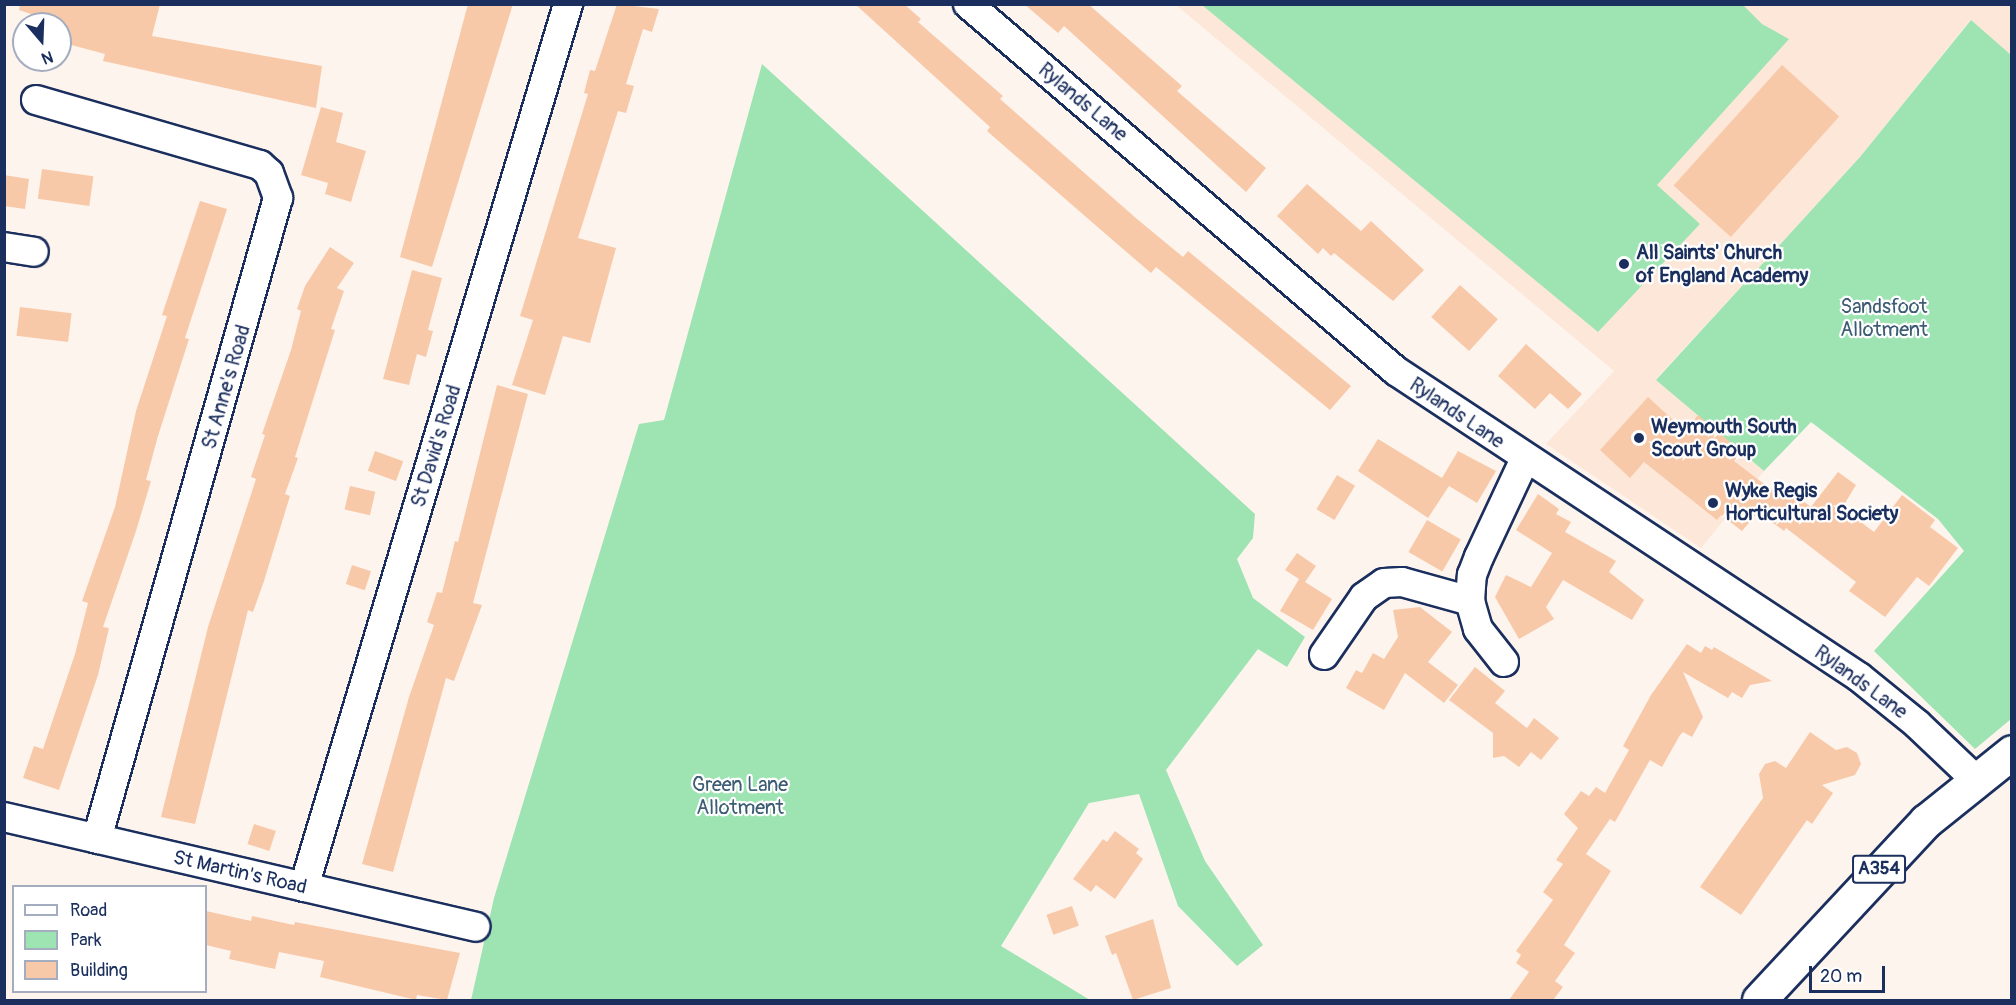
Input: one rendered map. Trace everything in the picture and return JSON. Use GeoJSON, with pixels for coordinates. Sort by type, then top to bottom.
{"type":"FeatureCollection","features":[{"type":"Feature","properties":{"kind":"highway","name":"A354"},"geometry":{"type":"LineString","coordinates":[[1759,1000],[1908,839],[2012,752]]}},
{"type":"Feature","properties":{"kind":"street","name":"St David's Road"},"geometry":{"type":"LineString","coordinates":[[304,888],[568,4]]}},
{"type":"Feature","properties":{"kind":"street","name":"Rylands Lane"},"geometry":{"type":"LineString","coordinates":[[968,4],[1377,356],[1525,459],[1859,677],[1917,724],[1976,780]]}},
{"type":"Feature","properties":{"kind":"street","name":"St Anne's Road"},"geometry":{"type":"LineString","coordinates":[[36,100],[260,165],[273,179],[278,198],[97,839]]}},
{"type":"Feature","properties":{"kind":"street"},"geometry":{"type":"LineString","coordinates":[[4,248],[34,252]]}},
{"type":"Feature","properties":{"kind":"street"},"geometry":{"type":"LineString","coordinates":[[1504,662],[1478,628],[1470,601],[1472,575],[1525,459]]}},
{"type":"Feature","properties":{"kind":"street"},"geometry":{"type":"LineString","coordinates":[[1324,655],[1364,597],[1384,583],[1402,582],[1470,601]]}},
{"type":"Feature","properties":{"kind":"street","name":"St Martin's Road"},"geometry":{"type":"LineString","coordinates":[[4,817],[475,927]]}},
{"type":"Feature","properties":{"kind":"shaded area","name":"All Saints' Church of England Academy"},"geometry":{"type":"Polygon","coordinates":[[[1176,5],[2011,5],[2011,55],[1970,20],[1860,157],[1656,379],[1764,471],[1701,548],[1546,444],[1614,371],[1176,5]]]}},
{"type":"Feature","properties":{"kind":"green space"},"geometry":{"type":"Polygon","coordinates":[[[1202,5],[1743,5],[1762,24],[1789,39],[1657,185],[1700,224],[1598,332],[1202,5]]]}},
{"type":"Feature","properties":{"kind":"green space","name":"Sandsfoot Allotment"},"geometry":{"type":"Polygon","coordinates":[[[1971,20],[2011,55],[2011,719],[1975,749],[1874,651],[1964,551],[1938,519],[1811,422],[1764,471],[1656,380],[1860,157],[1971,20]]]}},
{"type":"Feature","properties":{"kind":"green space","name":"Green Lane Allotment"},"geometry":{"type":"Polygon","coordinates":[[[762,64],[1255,514],[1253,538],[1237,559],[1253,598],[1305,637],[1287,667],[1258,649],[1166,770],[1205,861],[1263,945],[1237,966],[1178,906],[1139,794],[1089,803],[1001,946],[1090,1000],[471,1000],[494,898],[639,424],[664,420],[762,64]]]}},
{"type":"Feature","properties":{"kind":"building"},"geometry":{"type":"Polygon","coordinates":[[[20,4],[160,4],[152,36],[322,66],[316,108],[103,61],[105,54],[72,45],[72,12],[19,10],[20,4]]]}},
{"type":"Feature","properties":{"kind":"building"},"geometry":{"type":"Polygon","coordinates":[[[468,4],[513,4],[432,267],[400,257],[468,4]]]}},
{"type":"Feature","properties":{"kind":"building"},"geometry":{"type":"Polygon","coordinates":[[[617,4],[659,9],[652,32],[643,29],[626,84],[634,86],[626,113],[618,111],[578,238],[616,248],[590,343],[563,336],[545,395],[512,385],[533,320],[520,316],[588,94],[584,93],[590,70],[595,71],[617,4]]]}},
{"type":"Feature","properties":{"kind":"building"},"geometry":{"type":"Polygon","coordinates":[[[855,4],[904,4],[921,19],[918,22],[1003,96],[1000,99],[1137,219],[1183,257],[1188,251],[1351,386],[1330,410],[1156,267],[1151,273],[987,131],[990,127],[855,4]]]}},
{"type":"Feature","properties":{"kind":"building"},"geometry":{"type":"Polygon","coordinates":[[[1024,4],[1088,4],[1182,86],[1177,91],[1266,168],[1246,192],[1064,26],[1058,33],[1024,4]]]}},
{"type":"Feature","properties":{"kind":"building"},"geometry":{"type":"Polygon","coordinates":[[[1782,65],[1839,117],[1731,237],[1674,185],[1782,65]]]}},
{"type":"Feature","properties":{"kind":"building"},"geometry":{"type":"Polygon","coordinates":[[[321,107],[343,113],[336,142],[366,151],[351,202],[325,194],[328,183],[301,175],[321,107]]]}},
{"type":"Feature","properties":{"kind":"building"},"geometry":{"type":"Polygon","coordinates":[[[42,169],[93,176],[89,206],[38,199],[42,169]]]}},
{"type":"Feature","properties":{"kind":"building"},"geometry":{"type":"Polygon","coordinates":[[[4,175],[29,179],[25,209],[4,206],[4,175]]]}},
{"type":"Feature","properties":{"kind":"building"},"geometry":{"type":"Polygon","coordinates":[[[1307,184],[1361,231],[1371,221],[1424,270],[1393,301],[1334,253],[1331,256],[1323,248],[1318,254],[1277,216],[1307,184]]]}},
{"type":"Feature","properties":{"kind":"building"},"geometry":{"type":"Polygon","coordinates":[[[200,201],[227,209],[185,338],[189,339],[146,480],[151,481],[103,627],[109,628],[98,675],[59,790],[23,778],[34,746],[43,749],[75,654],[88,603],[82,601],[115,507],[136,411],[167,316],[162,315],[200,201]]]}},
{"type":"Feature","properties":{"kind":"building"},"geometry":{"type":"Polygon","coordinates":[[[330,247],[354,263],[337,288],[344,291],[331,329],[335,330],[295,457],[298,458],[285,494],[290,496],[264,581],[253,612],[248,610],[195,824],[161,817],[208,627],[256,479],[251,477],[265,435],[262,434],[291,350],[301,311],[297,309],[305,286],[330,247]]]}},
{"type":"Feature","properties":{"kind":"building"},"geometry":{"type":"Polygon","coordinates":[[[412,270],[442,278],[428,330],[433,331],[426,357],[417,354],[409,385],[383,379],[412,270]]]}},
{"type":"Feature","properties":{"kind":"building"},"geometry":{"type":"Polygon","coordinates":[[[1460,285],[1498,319],[1469,351],[1431,317],[1460,285]]]}},
{"type":"Feature","properties":{"kind":"building"},"geometry":{"type":"Polygon","coordinates":[[[20,307],[72,313],[68,342],[16,336],[20,307]]]}},
{"type":"Feature","properties":{"kind":"building"},"geometry":{"type":"Polygon","coordinates":[[[1526,344],[1582,394],[1568,409],[1550,393],[1535,409],[1498,376],[1526,344]]]}},
{"type":"Feature","properties":{"kind":"building"},"geometry":{"type":"Polygon","coordinates":[[[497,385],[528,394],[473,603],[482,605],[454,681],[446,678],[393,872],[362,864],[409,697],[434,625],[427,622],[437,592],[442,593],[455,541],[458,542],[497,385]]]}},
{"type":"Feature","properties":{"kind":"building"},"geometry":{"type":"Polygon","coordinates":[[[1648,397],[1685,431],[1698,415],[1742,452],[1734,461],[1772,490],[1778,482],[1811,507],[1838,472],[1856,485],[1842,508],[1874,532],[1902,495],[1935,520],[1930,527],[1958,548],[1929,586],[1917,577],[1885,617],[1849,591],[1856,582],[1786,528],[1784,531],[1758,512],[1742,531],[1721,515],[1717,520],[1644,462],[1630,478],[1600,450],[1648,397]]]}},
{"type":"Feature","properties":{"kind":"building"},"geometry":{"type":"Polygon","coordinates":[[[1378,439],[1442,478],[1458,451],[1496,471],[1477,503],[1449,486],[1428,518],[1358,471],[1378,439]]]}},
{"type":"Feature","properties":{"kind":"building"},"geometry":{"type":"Polygon","coordinates":[[[375,451],[403,461],[396,481],[368,471],[375,451]]]}},
{"type":"Feature","properties":{"kind":"building"},"geometry":{"type":"Polygon","coordinates":[[[1337,475],[1355,486],[1334,520],[1316,509],[1337,475]]]}},
{"type":"Feature","properties":{"kind":"building"},"geometry":{"type":"Polygon","coordinates":[[[350,486],[375,492],[370,515],[345,509],[350,486]]]}},
{"type":"Feature","properties":{"kind":"building"},"geometry":{"type":"Polygon","coordinates":[[[1538,494],[1559,509],[1556,514],[1571,522],[1565,532],[1616,561],[1609,572],[1644,600],[1632,620],[1563,580],[1546,607],[1554,619],[1519,639],[1495,597],[1506,575],[1531,587],[1552,553],[1516,530],[1538,494]]]}},
{"type":"Feature","properties":{"kind":"building"},"geometry":{"type":"Polygon","coordinates":[[[1427,520],[1461,540],[1442,572],[1408,552],[1427,520]]]}},
{"type":"Feature","properties":{"kind":"building"},"geometry":{"type":"Polygon","coordinates":[[[1297,553],[1316,566],[1305,582],[1332,599],[1313,630],[1280,611],[1299,579],[1285,570],[1297,553]]]}},
{"type":"Feature","properties":{"kind":"building"},"geometry":{"type":"Polygon","coordinates":[[[352,565],[371,571],[365,590],[346,584],[352,565]]]}},
{"type":"Feature","properties":{"kind":"building"},"geometry":{"type":"Polygon","coordinates":[[[1420,607],[1452,632],[1428,662],[1458,685],[1444,703],[1405,673],[1384,710],[1346,688],[1356,670],[1362,673],[1373,653],[1384,659],[1398,637],[1393,610],[1420,607]]]}},
{"type":"Feature","properties":{"kind":"building"},"geometry":{"type":"Polygon","coordinates":[[[1687,644],[1701,653],[1705,646],[1712,650],[1714,647],[1772,681],[1750,685],[1742,698],[1732,692],[1728,698],[1683,672],[1703,717],[1692,737],[1683,732],[1680,735],[1662,767],[1650,760],[1615,822],[1610,819],[1586,854],[1611,871],[1564,945],[1575,953],[1555,981],[1563,987],[1553,1000],[1509,1000],[1529,972],[1516,963],[1521,955],[1516,951],[1553,900],[1543,892],[1563,864],[1556,860],[1578,828],[1564,814],[1581,791],[1589,796],[1596,787],[1605,793],[1629,750],[1623,746],[1651,695],[1687,644]]]}},
{"type":"Feature","properties":{"kind":"building"},"geometry":{"type":"Polygon","coordinates":[[[1475,667],[1505,691],[1495,703],[1527,728],[1534,718],[1559,738],[1541,760],[1531,752],[1519,767],[1504,756],[1493,758],[1493,733],[1449,700],[1475,667]]]}},
{"type":"Feature","properties":{"kind":"building"},"geometry":{"type":"Polygon","coordinates":[[[1810,732],[1836,750],[1847,747],[1857,753],[1861,764],[1855,775],[1822,785],[1833,793],[1812,824],[1807,820],[1741,915],[1700,887],[1763,798],[1759,774],[1765,764],[1775,761],[1786,768],[1810,732]]]}},
{"type":"Feature","properties":{"kind":"building"},"geometry":{"type":"Polygon","coordinates":[[[254,824],[276,831],[269,851],[248,844],[254,824]]]}},
{"type":"Feature","properties":{"kind":"building"},"geometry":{"type":"Polygon","coordinates":[[[1115,831],[1139,849],[1136,853],[1143,859],[1115,899],[1096,885],[1091,892],[1073,879],[1103,839],[1107,842],[1115,831]]]}},
{"type":"Feature","properties":{"kind":"building"},"geometry":{"type":"Polygon","coordinates":[[[1072,906],[1079,926],[1053,935],[1046,915],[1072,906]]]}},
{"type":"Feature","properties":{"kind":"building"},"geometry":{"type":"Polygon","coordinates":[[[207,911],[251,921],[252,916],[294,925],[295,922],[460,953],[447,1000],[417,995],[416,1000],[320,977],[324,961],[279,952],[275,969],[229,959],[231,951],[207,945],[207,911]]]}},
{"type":"Feature","properties":{"kind":"building"},"geometry":{"type":"Polygon","coordinates":[[[1153,919],[1171,988],[1133,1000],[1116,953],[1112,955],[1105,936],[1153,919]]]}},
{"type":"Feature","properties":{"kind":"place","name":"All Saints' Church of England Academy"},"geometry":{"type":"Point","coordinates":[1624,264]}},
{"type":"Feature","properties":{"kind":"place","name":"Weymouth South Scout Group"},"geometry":{"type":"Point","coordinates":[1639,438]}},
{"type":"Feature","properties":{"kind":"place","name":"Wyke Regis Horticultural Society"},"geometry":{"type":"Point","coordinates":[1713,503]}}]}
